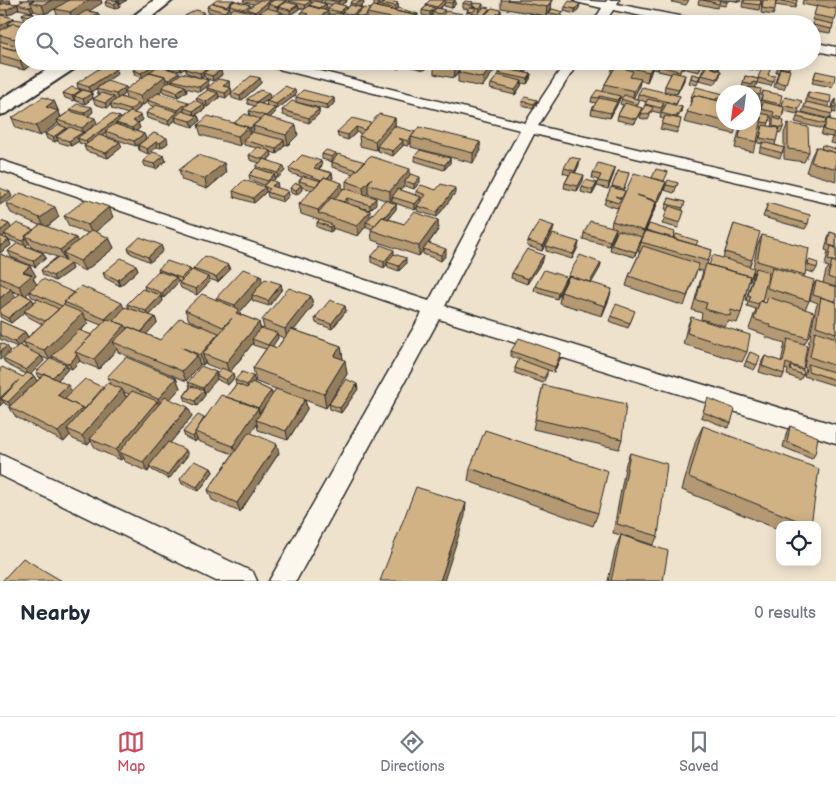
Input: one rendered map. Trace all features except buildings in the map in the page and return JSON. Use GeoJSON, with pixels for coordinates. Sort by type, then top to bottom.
{"type":"FeatureCollection","features":[{"type":"Feature","properties":{"kind":"main road"},"geometry":{"type":"LineString","coordinates":[[144,15],[165,0]]}},
{"type":"Feature","properties":{"kind":"main road"},"geometry":{"type":"LineString","coordinates":[[0,109],[59,70]]}},
{"type":"Feature","properties":{"kind":"street"},"geometry":{"type":"LineString","coordinates":[[580,0],[611,3],[662,15]]}},
{"type":"Feature","properties":{"kind":"street"},"geometry":{"type":"LineString","coordinates":[[604,15],[611,3]]}},
{"type":"Feature","properties":{"kind":"street"},"geometry":{"type":"LineString","coordinates":[[821,48],[836,51]]}},
{"type":"Feature","properties":{"kind":"street"},"geometry":{"type":"LineString","coordinates":[[300,70],[529,128],[836,200]]}},
{"type":"Feature","properties":{"kind":"street"},"geometry":{"type":"LineString","coordinates":[[282,581],[434,310],[529,128],[567,70]]}},
{"type":"Feature","properties":{"kind":"street"},"geometry":{"type":"LineString","coordinates":[[0,164],[434,310],[836,434]]}},
{"type":"Feature","properties":{"kind":"street"},"geometry":{"type":"LineString","coordinates":[[0,464],[244,581]]}}]}
